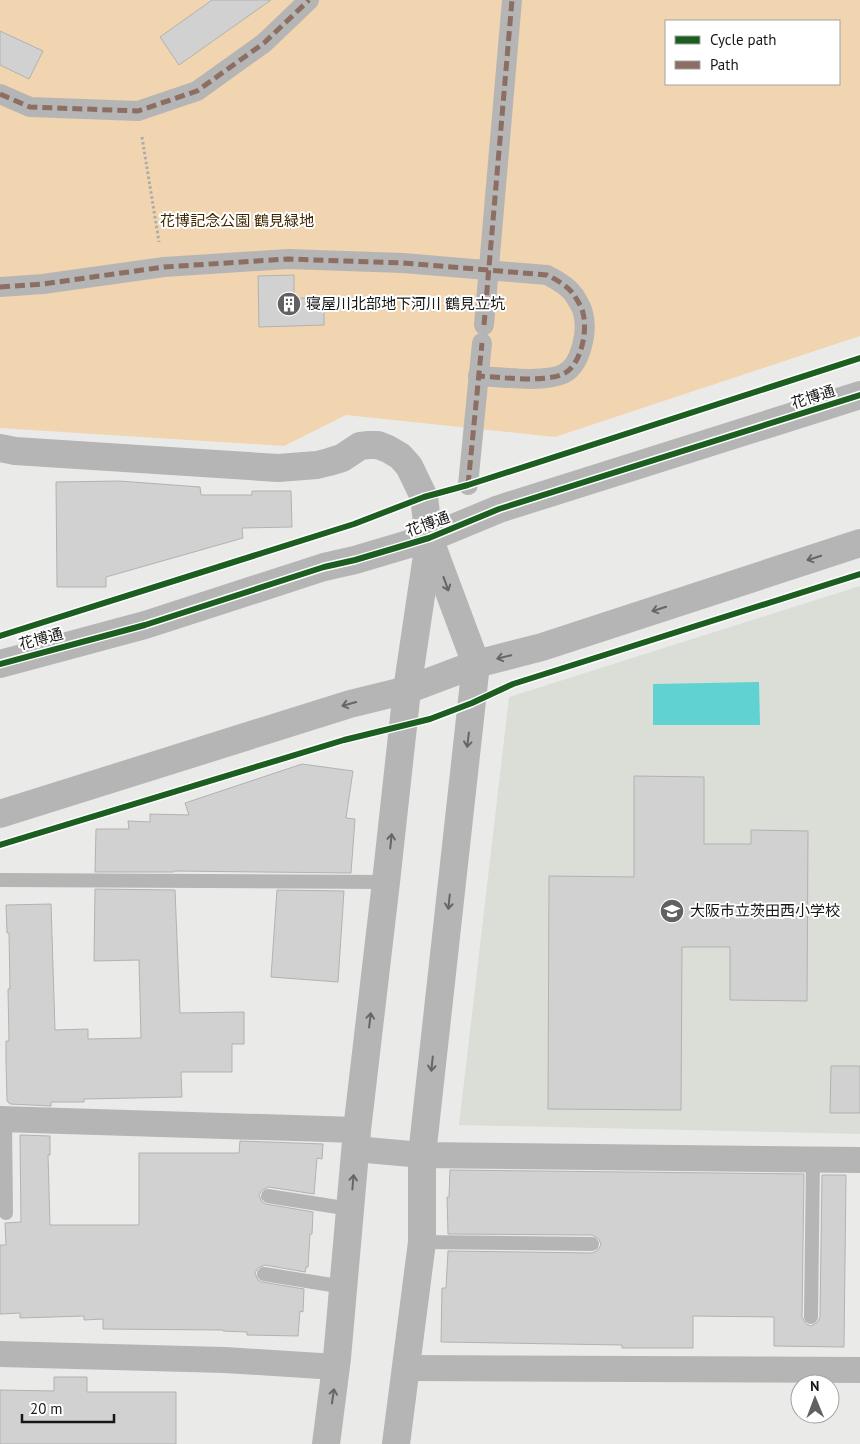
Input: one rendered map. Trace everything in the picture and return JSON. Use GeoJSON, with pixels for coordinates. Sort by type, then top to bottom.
{"type":"FeatureCollection","features":[{"type":"Feature","properties":{"kind":"street"},"geometry":{"type":"LineString","coordinates":[[0,94],[30,107],[138,111],[197,91],[264,43],[309,0]]}},
{"type":"Feature","properties":{"kind":"street"},"geometry":{"type":"LineString","coordinates":[[468,485],[512,0]]}},
{"type":"Feature","properties":{"kind":"street"},"geometry":{"type":"LineString","coordinates":[[0,287],[43,284],[164,267],[288,259],[404,263],[547,275],[560,281],[574,294],[583,312],[584,326],[582,348],[575,365],[564,374],[548,379],[478,376]]}},
{"type":"Feature","properties":{"kind":"street","name":"花博通"},"geometry":{"type":"LineString","coordinates":[[0,664],[144,625],[324,567],[430,538],[499,509],[860,395]]}},
{"type":"Feature","properties":{"kind":"street"},"geometry":{"type":"LineString","coordinates":[[0,448],[24,452],[278,468],[317,465],[342,458],[360,446],[378,445],[388,448],[400,456],[409,466],[424,497],[430,538],[476,664],[422,1155],[422,1242],[396,1444]]}},
{"type":"Feature","properties":{"kind":"street"},"geometry":{"type":"LineString","coordinates":[[326,1444],[344,1287],[356,1140],[407,690],[430,538]]}},
{"type":"Feature","properties":{"kind":"street"},"geometry":{"type":"LineString","coordinates":[[0,814],[350,704],[407,690],[476,664],[542,647],[860,543]]}},
{"type":"Feature","properties":{"kind":"street"},"geometry":{"type":"LineString","coordinates":[[3,1119],[356,1140],[422,1155],[860,1160]]}},
{"type":"Feature","properties":{"kind":"street"},"geometry":{"type":"LineString","coordinates":[[0,1354],[225,1360],[336,1367]]}},
{"type":"Feature","properties":{"kind":"street"},"geometry":{"type":"LineString","coordinates":[[406,1368],[860,1370]]}},
{"type":"Feature","properties":{"kind":"lane"},"geometry":{"type":"LineString","coordinates":[[0,880],[386,882]]}},
{"type":"Feature","properties":{"kind":"lane"},"geometry":{"type":"LineString","coordinates":[[3,1119],[6,1213]]}},
{"type":"Feature","properties":{"kind":"lane"},"geometry":{"type":"LineString","coordinates":[[811,1317],[813,1160]]}},
{"type":"Feature","properties":{"kind":"lane"},"geometry":{"type":"LineString","coordinates":[[268,1196],[350,1209]]}},
{"type":"Feature","properties":{"kind":"lane"},"geometry":{"type":"LineString","coordinates":[[422,1242],[592,1244]]}},
{"type":"Feature","properties":{"kind":"lane"},"geometry":{"type":"LineString","coordinates":[[264,1274],[344,1287]]}},
{"type":"Feature","properties":{"kind":"path"},"geometry":{"type":"LineString","coordinates":[[138,111],[164,267]]}},
{"type":"Feature","properties":{"kind":"shaded area","name":"大阪市立茨田西小学校"},"geometry":{"type":"Polygon","coordinates":[[[860,586],[860,1134],[459,1125],[509,697],[860,586]]]}},
{"type":"Feature","properties":{"kind":"green space","name":"花博記念公園 鶴見緑地"},"geometry":{"type":"Polygon","coordinates":[[[0,0],[860,0],[860,336],[555,437],[346,415],[284,446],[0,428],[0,0]]]}},
{"type":"Feature","properties":{"kind":"water"},"geometry":{"type":"Polygon","coordinates":[[[759,682],[760,725],[653,725],[653,684],[759,682]]]}},
{"type":"Feature","properties":{"kind":"building"},"geometry":{"type":"Polygon","coordinates":[[[212,0],[271,0],[179,65],[160,37],[212,0]]]}},
{"type":"Feature","properties":{"kind":"building"},"geometry":{"type":"Polygon","coordinates":[[[0,31],[43,51],[29,79],[0,65],[0,31]]]}},
{"type":"Feature","properties":{"kind":"building","name":"寝屋川北部地下河川 鶴見立坑"},"geometry":{"type":"Polygon","coordinates":[[[294,275],[294,299],[314,297],[324,308],[324,325],[259,327],[258,276],[294,275]]]}},
{"type":"Feature","properties":{"kind":"building"},"geometry":{"type":"Polygon","coordinates":[[[119,481],[200,487],[201,495],[252,495],[252,491],[291,491],[292,527],[242,528],[243,538],[106,577],[106,587],[57,587],[56,482],[119,481]]]}},
{"type":"Feature","properties":{"kind":"building"},"geometry":{"type":"Polygon","coordinates":[[[302,764],[353,771],[346,818],[355,819],[351,873],[95,872],[96,829],[129,829],[128,821],[150,822],[150,814],[189,815],[185,803],[302,764]]]}},
{"type":"Feature","properties":{"kind":"building"},"geometry":{"type":"Polygon","coordinates":[[[634,776],[704,777],[704,844],[751,844],[751,830],[808,831],[807,1001],[730,1000],[730,947],[682,947],[681,1110],[548,1109],[549,876],[634,877],[634,776]]]}},
{"type":"Feature","properties":{"kind":"building"},"geometry":{"type":"Polygon","coordinates":[[[95,889],[175,890],[180,1013],[244,1012],[244,1044],[232,1044],[232,1072],[181,1072],[182,1097],[84,1099],[84,1102],[51,1102],[51,1106],[10,1104],[7,1101],[6,1062],[6,1041],[9,1041],[8,989],[10,989],[9,933],[7,933],[6,905],[51,904],[55,1030],[88,1029],[88,1039],[141,1038],[139,960],[94,961],[95,889]]]}},
{"type":"Feature","properties":{"kind":"building"},"geometry":{"type":"Polygon","coordinates":[[[277,890],[344,891],[338,982],[271,977],[277,890]]]}},
{"type":"Feature","properties":{"kind":"building"},"geometry":{"type":"Polygon","coordinates":[[[831,1066],[860,1066],[860,1113],[830,1113],[831,1066]]]}},
{"type":"Feature","properties":{"kind":"building"},"geometry":{"type":"Polygon","coordinates":[[[20,1135],[50,1136],[50,1155],[48,1155],[50,1225],[139,1225],[139,1153],[239,1153],[240,1141],[323,1144],[322,1159],[317,1158],[314,1194],[269,1187],[262,1190],[259,1195],[262,1202],[266,1204],[313,1212],[308,1267],[306,1267],[305,1272],[265,1265],[258,1268],[255,1273],[258,1280],[262,1282],[304,1289],[303,1312],[300,1311],[298,1336],[247,1335],[247,1332],[223,1330],[103,1329],[103,1319],[84,1320],[84,1316],[20,1318],[20,1313],[0,1314],[0,1245],[6,1245],[5,1223],[21,1222],[20,1135]]]}},
{"type":"Feature","properties":{"kind":"building"},"geometry":{"type":"Polygon","coordinates":[[[450,1170],[804,1174],[802,1317],[806,1324],[811,1326],[818,1322],[820,1317],[822,1175],[846,1175],[844,1347],[774,1346],[774,1317],[693,1316],[693,1348],[622,1348],[622,1345],[441,1342],[442,1288],[446,1288],[448,1251],[592,1253],[597,1251],[601,1245],[599,1239],[592,1235],[448,1234],[447,1197],[449,1197],[450,1170]]]}},
{"type":"Feature","properties":{"kind":"building"},"geometry":{"type":"Polygon","coordinates":[[[54,1377],[87,1377],[87,1392],[176,1392],[176,1444],[0,1444],[0,1390],[54,1391],[54,1377]]]}},
{"type":"Feature","properties":{"kind":"marked path"},"geometry":{"type":"LineString","coordinates":[[0,94],[30,107],[138,111],[197,91],[264,43],[309,0]]}},
{"type":"Feature","properties":{"kind":"marked path"},"geometry":{"type":"LineString","coordinates":[[484,325],[512,0]]}},
{"type":"Feature","properties":{"kind":"marked path"},"geometry":{"type":"LineString","coordinates":[[0,287],[43,284],[164,267],[288,259],[403,263],[547,275],[572,292],[582,311],[585,329],[579,356],[569,370],[555,377],[545,378],[522,379],[478,376]]}},
{"type":"Feature","properties":{"kind":"marked path"},"geometry":{"type":"LineString","coordinates":[[468,485],[482,343]]}},
{"type":"Feature","properties":{"kind":"cycle path"},"geometry":{"type":"LineString","coordinates":[[0,636],[354,524],[424,497],[468,485],[860,358]]}},
{"type":"Feature","properties":{"kind":"cycle path"},"geometry":{"type":"LineString","coordinates":[[0,664],[145,625],[324,567],[355,560],[429,538],[499,509],[860,395]]}},
{"type":"Feature","properties":{"kind":"cycle path"},"geometry":{"type":"LineString","coordinates":[[0,845],[344,740],[430,719],[472,703],[513,684],[860,574]]}},
{"type":"Feature","properties":{"kind":"place","name":"寝屋川北部地下河川 鶴見立坑"},"geometry":{"type":"Point","coordinates":[289,304]}},
{"type":"Feature","properties":{"kind":"place","name":"大阪市立茨田西小学校"},"geometry":{"type":"Point","coordinates":[672,911]}}]}
